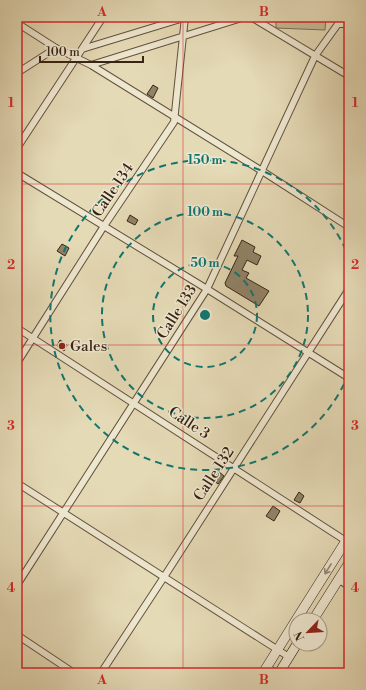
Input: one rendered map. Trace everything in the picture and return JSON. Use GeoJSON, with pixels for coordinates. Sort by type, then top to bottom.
{"type":"FeatureCollection","features":[{"type":"Feature","properties":{"kind":"main road"},"geometry":{"type":"LineString","coordinates":[[301,612],[347,539]]}},
{"type":"Feature","properties":{"kind":"main road"},"geometry":{"type":"LineString","coordinates":[[318,612],[349,563]]}},
{"type":"Feature","properties":{"kind":"main road"},"geometry":{"type":"LineString","coordinates":[[265,670],[288,633]]}},
{"type":"Feature","properties":{"kind":"main road"},"geometry":{"type":"LineString","coordinates":[[279,673],[292,652]]}},
{"type":"Feature","properties":{"kind":"street"},"geometry":{"type":"LineString","coordinates":[[17,148],[103,17]]}},
{"type":"Feature","properties":{"kind":"street"},"geometry":{"type":"LineString","coordinates":[[82,49],[186,17]]}},
{"type":"Feature","properties":{"kind":"street","name":"Calle 134"},"geometry":{"type":"LineString","coordinates":[[17,363],[104,226],[174,122],[186,17]]}},
{"type":"Feature","properties":{"kind":"street"},"geometry":{"type":"LineString","coordinates":[[92,65],[245,17]]}},
{"type":"Feature","properties":{"kind":"street"},"geometry":{"type":"LineString","coordinates":[[251,17],[349,76]]}},
{"type":"Feature","properties":{"kind":"street","name":"Calle 133"},"geometry":{"type":"LineString","coordinates":[[17,585],[208,289],[315,56],[343,17]]}},
{"type":"Feature","properties":{"kind":"street"},"geometry":{"type":"LineString","coordinates":[[17,23],[56,48],[92,65],[349,227]]}},
{"type":"Feature","properties":{"kind":"street"},"geometry":{"type":"LineString","coordinates":[[338,24],[349,24]]}},
{"type":"Feature","properties":{"kind":"street"},"geometry":{"type":"LineString","coordinates":[[17,73],[56,48]]}},
{"type":"Feature","properties":{"kind":"street"},"geometry":{"type":"LineString","coordinates":[[17,173],[208,289],[349,378]]}},
{"type":"Feature","properties":{"kind":"street","name":"Calle 132"},"geometry":{"type":"LineString","coordinates":[[101,673],[164,578],[349,289]]}},
{"type":"Feature","properties":{"kind":"street","name":"Calle 3"},"geometry":{"type":"LineString","coordinates":[[17,328],[234,469],[347,539]]}},
{"type":"Feature","properties":{"kind":"street"},"geometry":{"type":"LineString","coordinates":[[17,483],[289,657]]}},
{"type":"Feature","properties":{"kind":"street"},"geometry":{"type":"LineString","coordinates":[[339,580],[349,586]]}},
{"type":"Feature","properties":{"kind":"street"},"geometry":{"type":"LineString","coordinates":[[17,635],[74,673]]}},
{"type":"Feature","properties":{"kind":"street"},"geometry":{"type":"LineString","coordinates":[[265,670],[276,673]]}},
{"type":"Feature","properties":{"kind":"shaded area"},"geometry":{"type":"Polygon","coordinates":[[[276,17],[326,17],[325,30],[276,28],[276,17]]]}},
{"type":"Feature","properties":{"kind":"building"},"geometry":{"type":"Polygon","coordinates":[[[153,85],[158,88],[153,98],[147,94],[153,85]]]}},
{"type":"Feature","properties":{"kind":"building"},"geometry":{"type":"Polygon","coordinates":[[[130,215],[138,220],[135,225],[127,221],[130,215]]]}},
{"type":"Feature","properties":{"kind":"building"},"geometry":{"type":"Polygon","coordinates":[[[242,240],[255,247],[253,252],[261,256],[257,265],[247,260],[242,270],[249,273],[246,278],[269,291],[259,306],[226,286],[225,283],[238,256],[234,256],[242,240]]]}},
{"type":"Feature","properties":{"kind":"building"},"geometry":{"type":"Polygon","coordinates":[[[62,244],[69,248],[65,256],[57,251],[62,244]]]}},
{"type":"Feature","properties":{"kind":"building","name":"Gales"},"geometry":{"type":"Polygon","coordinates":[[[60,340],[67,345],[64,351],[57,346],[60,340]]]}},
{"type":"Feature","properties":{"kind":"building"},"geometry":{"type":"Polygon","coordinates":[[[218,471],[224,476],[218,484],[213,480],[218,471]]]}},
{"type":"Feature","properties":{"kind":"building"},"geometry":{"type":"Polygon","coordinates":[[[299,492],[304,496],[300,503],[294,500],[299,492]]]}},
{"type":"Feature","properties":{"kind":"building"},"geometry":{"type":"Polygon","coordinates":[[[273,506],[280,511],[274,521],[266,516],[273,506]]]}},
{"type":"Feature","properties":{"kind":"place","name":"Gales"},"geometry":{"type":"Point","coordinates":[62,346]}}]}
